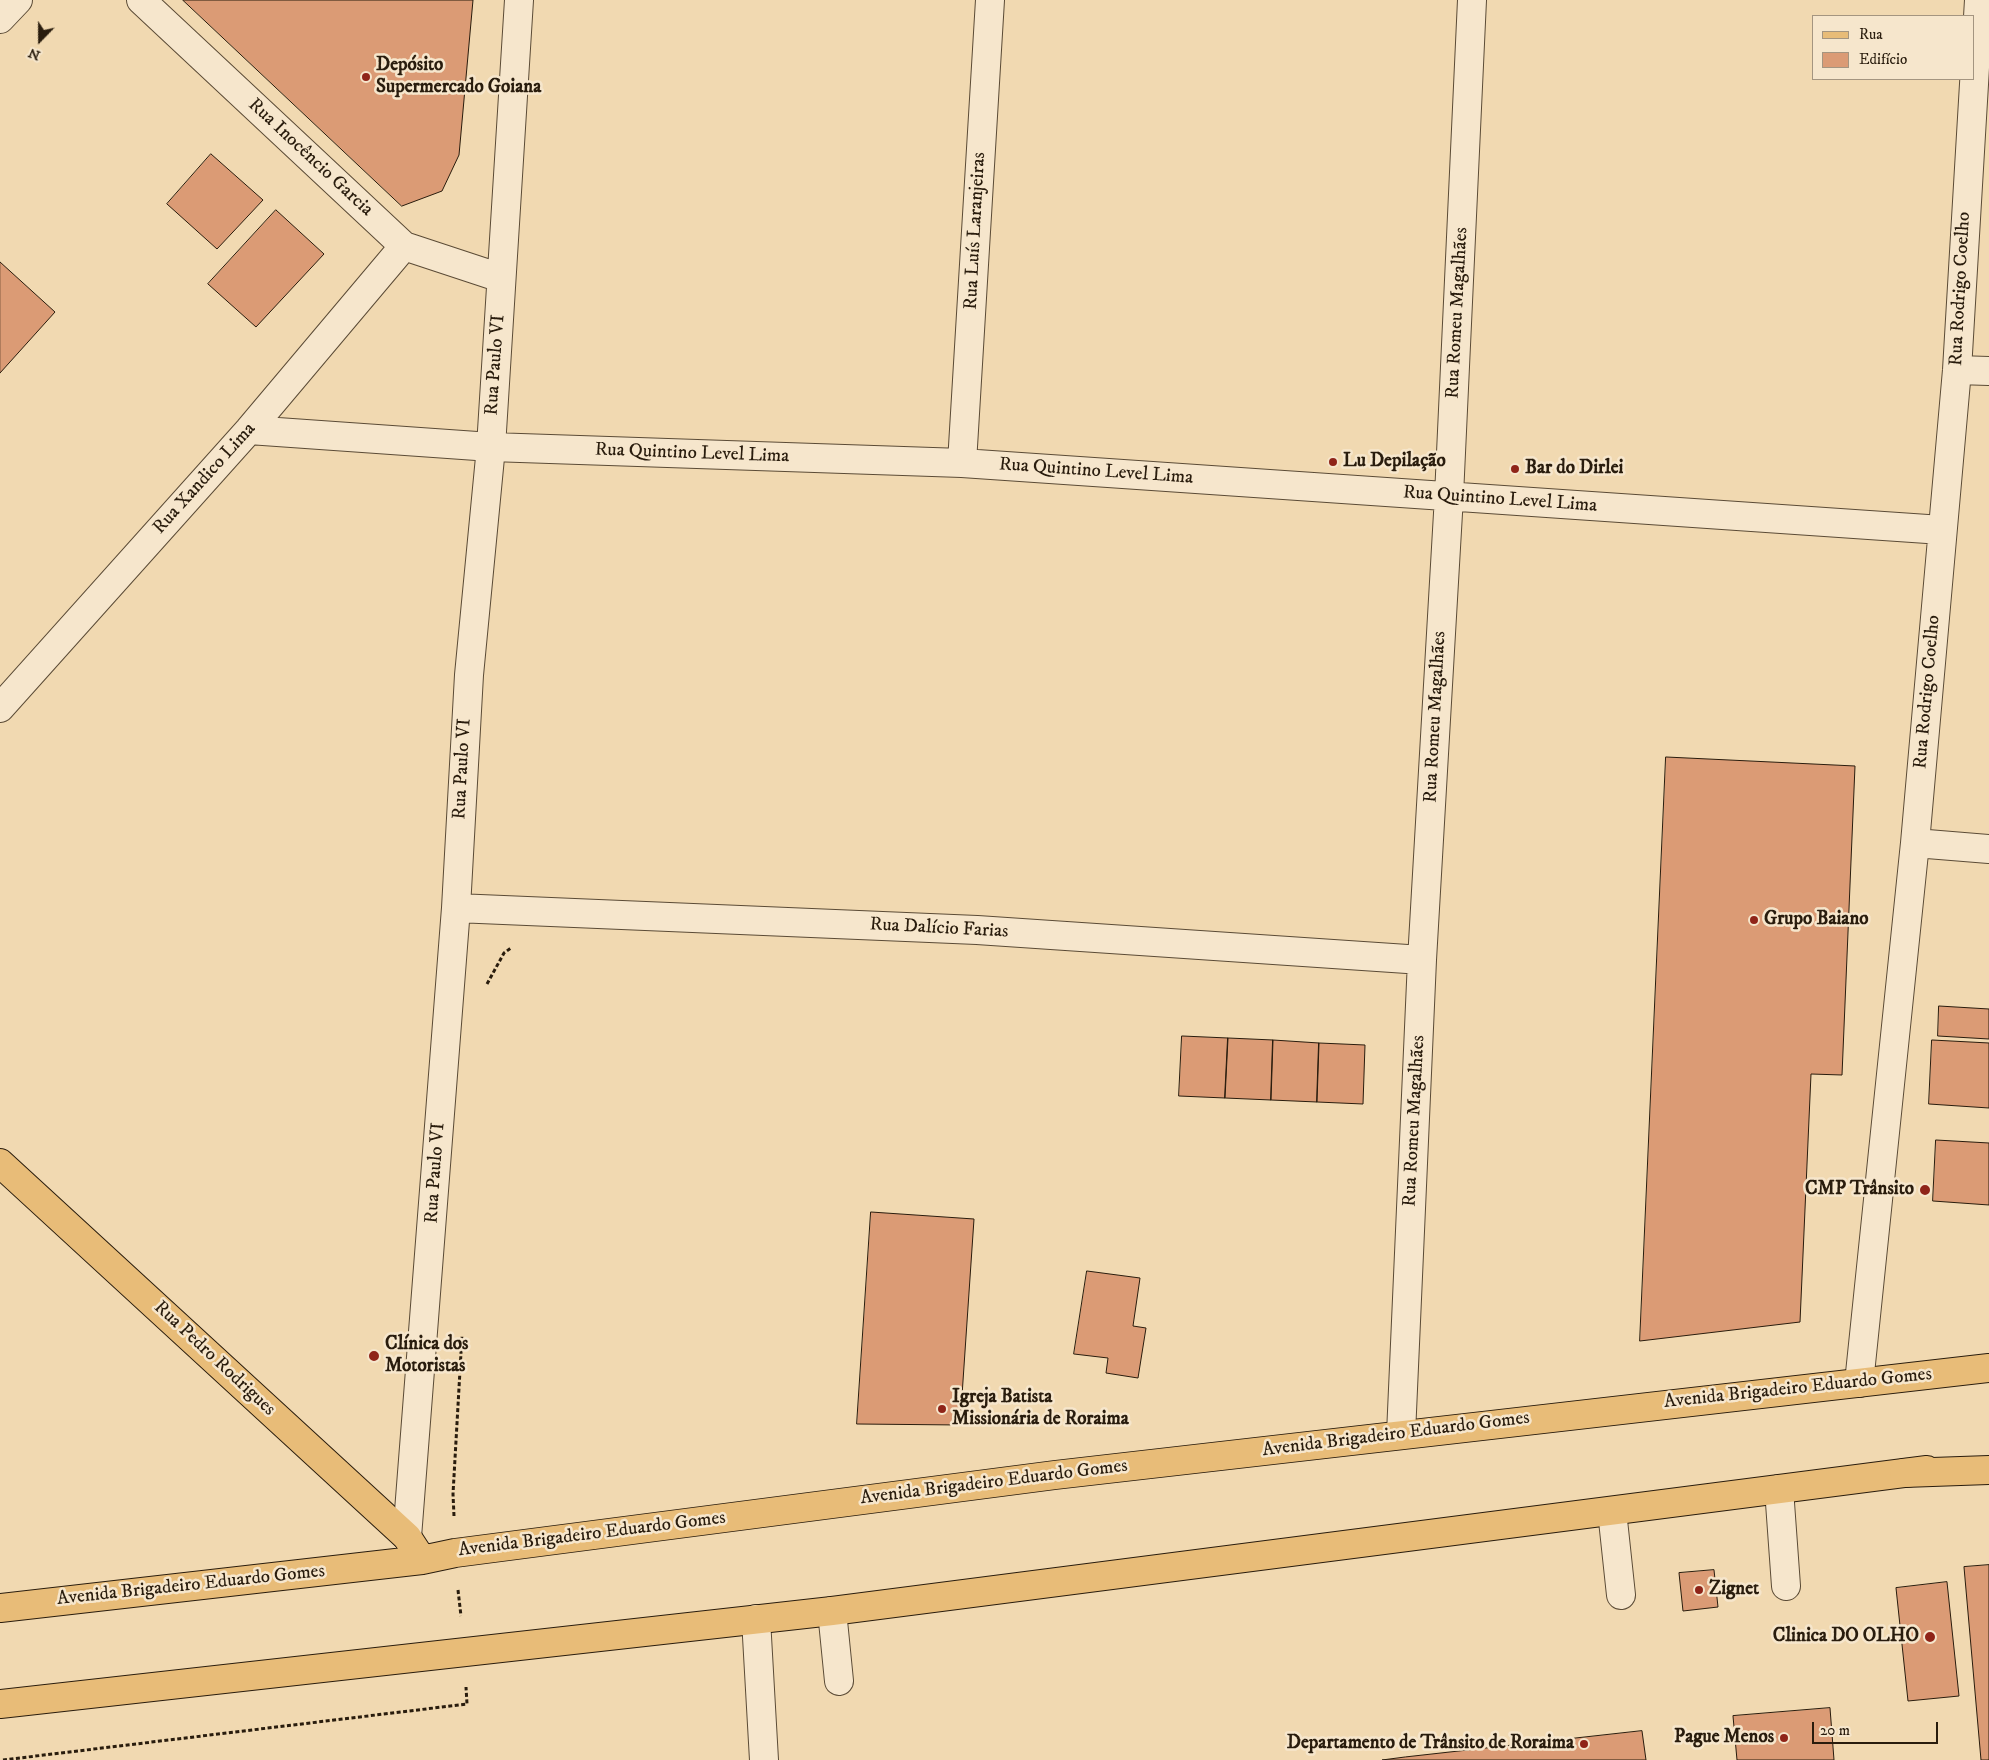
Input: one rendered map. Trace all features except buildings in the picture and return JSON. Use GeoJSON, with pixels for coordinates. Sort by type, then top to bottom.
{"type":"FeatureCollection","features":[{"type":"Feature","properties":{"kind":"main road","name":"Rua Pedro Rodrigues"},"geometry":{"type":"LineString","coordinates":[[0,1163],[407,1537],[422,1560]]}},
{"type":"Feature","properties":{"kind":"main road","name":"Avenida Brigadeiro Eduardo Gomes"},"geometry":{"type":"LineString","coordinates":[[0,1608],[422,1560],[455,1553],[1055,1475],[1989,1368]]}},
{"type":"Feature","properties":{"kind":"main road"},"geometry":{"type":"LineString","coordinates":[[0,1704],[832,1611],[1989,1463]]}},
{"type":"Feature","properties":{"kind":"main road"},"geometry":{"type":"LineString","coordinates":[[1904,1473],[1989,1470]]}},
{"type":"Feature","properties":{"kind":"street"},"geometry":{"type":"LineString","coordinates":[[0,19],[18,0]]}},
{"type":"Feature","properties":{"kind":"street","name":"Rua Inocêncio Garcia"},"geometry":{"type":"LineString","coordinates":[[141,0],[404,246],[502,278]]}},
{"type":"Feature","properties":{"kind":"street","name":"Rua Paulo VI"},"geometry":{"type":"LineString","coordinates":[[407,1537],[456,908],[468,675],[491,447],[519,0]]}},
{"type":"Feature","properties":{"kind":"street","name":"Rua Luís Laranjeiras"},"geometry":{"type":"LineString","coordinates":[[962,463],[990,0]]}},
{"type":"Feature","properties":{"kind":"street","name":"Rua Romeu Magalhães"},"geometry":{"type":"LineString","coordinates":[[1401,1434],[1422,960],[1449,496],[1472,0]]}},
{"type":"Feature","properties":{"kind":"street","name":"Rua Rodrigo Coelho"},"geometry":{"type":"LineString","coordinates":[[1859,1383],[1915,843],[1957,370],[1979,0]]}},
{"type":"Feature","properties":{"kind":"street","name":"Rua Xandico Lima"},"geometry":{"type":"LineString","coordinates":[[0,708],[249,430],[404,246]]}},
{"type":"Feature","properties":{"kind":"street"},"geometry":{"type":"LineString","coordinates":[[1957,370],[1989,371]]}},
{"type":"Feature","properties":{"kind":"street","name":"Rua Quintino Level Lima"},"geometry":{"type":"LineString","coordinates":[[249,430],[491,447],[962,463],[1942,530]]}},
{"type":"Feature","properties":{"kind":"street"},"geometry":{"type":"LineString","coordinates":[[1915,843],[1989,849]]}},
{"type":"Feature","properties":{"kind":"street","name":"Rua Dalício Farias"},"geometry":{"type":"LineString","coordinates":[[456,908],[977,930],[1422,960]]}},
{"type":"Feature","properties":{"kind":"street"},"geometry":{"type":"LineString","coordinates":[[1779,1489],[1786,1586]]}},
{"type":"Feature","properties":{"kind":"street"},"geometry":{"type":"LineString","coordinates":[[1612,1510],[1621,1595]]}},
{"type":"Feature","properties":{"kind":"street"},"geometry":{"type":"LineString","coordinates":[[832,1611],[839,1681]]}},
{"type":"Feature","properties":{"kind":"street"},"geometry":{"type":"LineString","coordinates":[[756,1619],[764,1760]]}},
{"type":"Feature","properties":{"kind":"path"},"geometry":{"type":"LineString","coordinates":[[485,988],[504,953],[512,948]]}},
{"type":"Feature","properties":{"kind":"path"},"geometry":{"type":"LineString","coordinates":[[3,1760],[467,1704],[455,1553],[453,1494],[462,1335]]}},
{"type":"Feature","properties":{"kind":"place","name":"Depósito Supermercado Goiana"},"geometry":{"type":"Point","coordinates":[366,77]}},
{"type":"Feature","properties":{"kind":"place","name":"Lu Depilação"},"geometry":{"type":"Point","coordinates":[1333,462]}},
{"type":"Feature","properties":{"kind":"place","name":"Bar do Dirlei"},"geometry":{"type":"Point","coordinates":[1515,469]}},
{"type":"Feature","properties":{"kind":"place","name":"Grupo Baiano"},"geometry":{"type":"Point","coordinates":[1754,920]}},
{"type":"Feature","properties":{"kind":"place","name":"CMP Trânsito"},"geometry":{"type":"Point","coordinates":[1925,1190]}},
{"type":"Feature","properties":{"kind":"place","name":"Clínica dos Motoristas"},"geometry":{"type":"Point","coordinates":[374,1356]}},
{"type":"Feature","properties":{"kind":"place","name":"Igreja Batista Missionária de Roraima"},"geometry":{"type":"Point","coordinates":[942,1409]}},
{"type":"Feature","properties":{"kind":"place","name":"Zignet"},"geometry":{"type":"Point","coordinates":[1699,1590]}},
{"type":"Feature","properties":{"kind":"place","name":"Clinica DO OLHO"},"geometry":{"type":"Point","coordinates":[1930,1637]}},
{"type":"Feature","properties":{"kind":"place","name":"Pague Menos"},"geometry":{"type":"Point","coordinates":[1784,1738]}},
{"type":"Feature","properties":{"kind":"place","name":"Departamento de Trânsito de Roraima"},"geometry":{"type":"Point","coordinates":[1584,1744]}}]}
